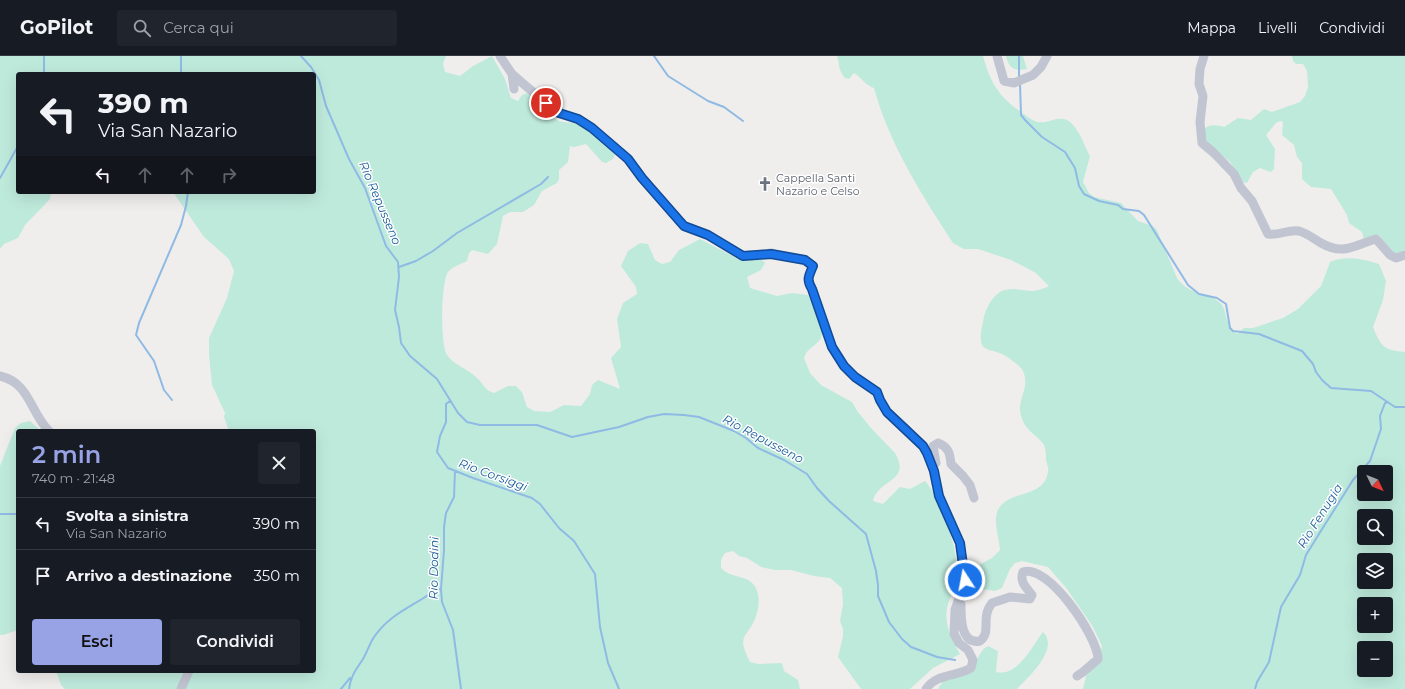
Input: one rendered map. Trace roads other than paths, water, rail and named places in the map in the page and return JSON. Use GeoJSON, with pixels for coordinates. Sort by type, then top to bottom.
{"type":"FeatureCollection","features":[{"type":"Feature","properties":{"kind":"street"},"geometry":{"type":"LineString","coordinates":[[500,56],[512,74],[556,112],[578,119],[592,128],[628,159],[642,178],[684,226],[708,235],[743,256],[771,254],[805,260],[813,266],[808,277],[808,283],[812,289],[815,301],[834,350],[844,366],[855,377],[874,389],[887,412],[923,446],[931,461],[939,496],[960,543],[965,580],[961,596],[955,610],[954,634],[959,643],[968,650],[973,660],[971,668],[965,671],[940,677],[934,680],[926,689]]}},
{"type":"Feature","properties":{"kind":"street"},"geometry":{"type":"LineString","coordinates":[[997,56],[1004,81],[1014,83],[1033,75],[1042,67],[1047,56]]}},
{"type":"Feature","properties":{"kind":"street"},"geometry":{"type":"LineString","coordinates":[[1204,56],[1200,70],[1200,84],[1203,96],[1200,122],[1202,143],[1234,174],[1241,188],[1252,201],[1268,234],[1274,235],[1286,231],[1299,231],[1332,248],[1344,249],[1353,248],[1376,239],[1390,255],[1396,258],[1405,255]]}},
{"type":"Feature","properties":{"kind":"street"},"geometry":{"type":"LineString","coordinates":[[512,74],[514,89]]}},
{"type":"Feature","properties":{"kind":"street"},"geometry":{"type":"LineString","coordinates":[[0,376],[11,379],[25,392],[41,423],[47,429]]}},
{"type":"Feature","properties":{"kind":"street"},"geometry":{"type":"LineString","coordinates":[[937,482],[938,471],[933,446],[938,444],[944,445],[950,452],[951,464],[966,480],[974,498]]}},
{"type":"Feature","properties":{"kind":"street"},"geometry":{"type":"LineString","coordinates":[[961,596],[961,625],[963,631],[971,640],[977,642],[980,641],[986,632],[985,617],[992,603],[1004,598],[1015,597],[1030,599],[1032,595],[1023,583],[1021,576],[1023,572],[1029,571],[1041,576],[1058,589],[1086,628],[1098,654],[1098,659],[1077,676]]}},
{"type":"Feature","properties":{"kind":"street"},"geometry":{"type":"LineString","coordinates":[[181,689],[188,673]]}},
{"type":"Feature","properties":{"kind":"waterway"},"geometry":{"type":"LineString","coordinates":[[44,56],[44,72]]}},
{"type":"Feature","properties":{"kind":"waterway"},"geometry":{"type":"LineString","coordinates":[[181,56],[181,72]]}},
{"type":"Feature","properties":{"kind":"waterway","name":"Rio Repusseno"},"geometry":{"type":"LineString","coordinates":[[301,56],[314,72]]}},
{"type":"Feature","properties":{"kind":"waterway"},"geometry":{"type":"LineString","coordinates":[[654,56],[668,76],[708,101],[724,107],[743,121]]}},
{"type":"Feature","properties":{"kind":"waterway"},"geometry":{"type":"LineString","coordinates":[[1019,56],[1019,77]]}},
{"type":"Feature","properties":{"kind":"waterway","name":"Rio Repusseno"},"geometry":{"type":"LineString","coordinates":[[316,75],[319,80],[326,106],[349,159],[365,188],[386,246],[398,262],[399,277],[395,310],[401,343],[410,356],[437,379],[458,413],[467,422],[480,425],[537,425],[572,437],[619,427],[648,417],[664,414],[699,417],[734,431],[746,438],[758,448],[784,460],[807,474],[829,501],[866,534],[876,571],[878,596],[889,622],[902,639],[911,647],[937,657],[955,660]]}},
{"type":"Feature","properties":{"kind":"waterway"},"geometry":{"type":"LineString","coordinates":[[1020,84],[1021,115],[1042,137],[1065,152],[1075,168],[1079,186],[1084,194],[1099,201],[1118,205],[1123,209],[1139,211],[1144,215],[1188,285],[1199,294],[1217,298],[1226,304],[1230,328],[1233,331],[1259,334],[1302,351],[1313,364],[1316,372],[1322,380],[1331,388],[1371,391],[1395,407],[1405,407]]}},
{"type":"Feature","properties":{"kind":"waterway"},"geometry":{"type":"LineString","coordinates":[[0,178],[16,150]]}},
{"type":"Feature","properties":{"kind":"waterway"},"geometry":{"type":"LineString","coordinates":[[399,267],[416,261],[433,251],[457,233],[541,184],[548,177]]}},
{"type":"Feature","properties":{"kind":"waterway"},"geometry":{"type":"LineString","coordinates":[[172,400],[164,390],[154,361],[136,335],[139,323],[181,225],[188,194]]}},
{"type":"Feature","properties":{"kind":"waterway","name":"Rio Corsiggi"},"geometry":{"type":"LineString","coordinates":[[450,401],[446,404],[446,422],[440,436],[437,452],[448,468],[532,498],[540,504],[559,528],[574,541],[595,574],[600,627],[608,663],[619,689]]}},
{"type":"Feature","properties":{"kind":"waterway","name":"Rio Fenugia"},"geometry":{"type":"LineString","coordinates":[[1255,689],[1257,682],[1269,662],[1281,607],[1300,575],[1306,555],[1353,480],[1370,461],[1381,429],[1380,416],[1385,403],[1388,402]]}},
{"type":"Feature","properties":{"kind":"waterway","name":"Rio Dodini"},"geometry":{"type":"LineString","coordinates":[[455,471],[454,497],[446,513],[444,527],[441,589],[442,602],[453,630],[461,689]]}},
{"type":"Feature","properties":{"kind":"waterway"},"geometry":{"type":"LineString","coordinates":[[0,514],[16,514]]}},
{"type":"Feature","properties":{"kind":"waterway"},"geometry":{"type":"LineString","coordinates":[[349,689],[354,673],[379,630],[402,611],[424,597],[441,589]]}},
{"type":"Feature","properties":{"kind":"waterway"},"geometry":{"type":"LineString","coordinates":[[341,689],[350,678]]}},
{"type":"Feature","properties":{"kind":"place","name":"Cappella Santi Nazario e Celso"},"geometry":{"type":"Point","coordinates":[765,184]}}]}
